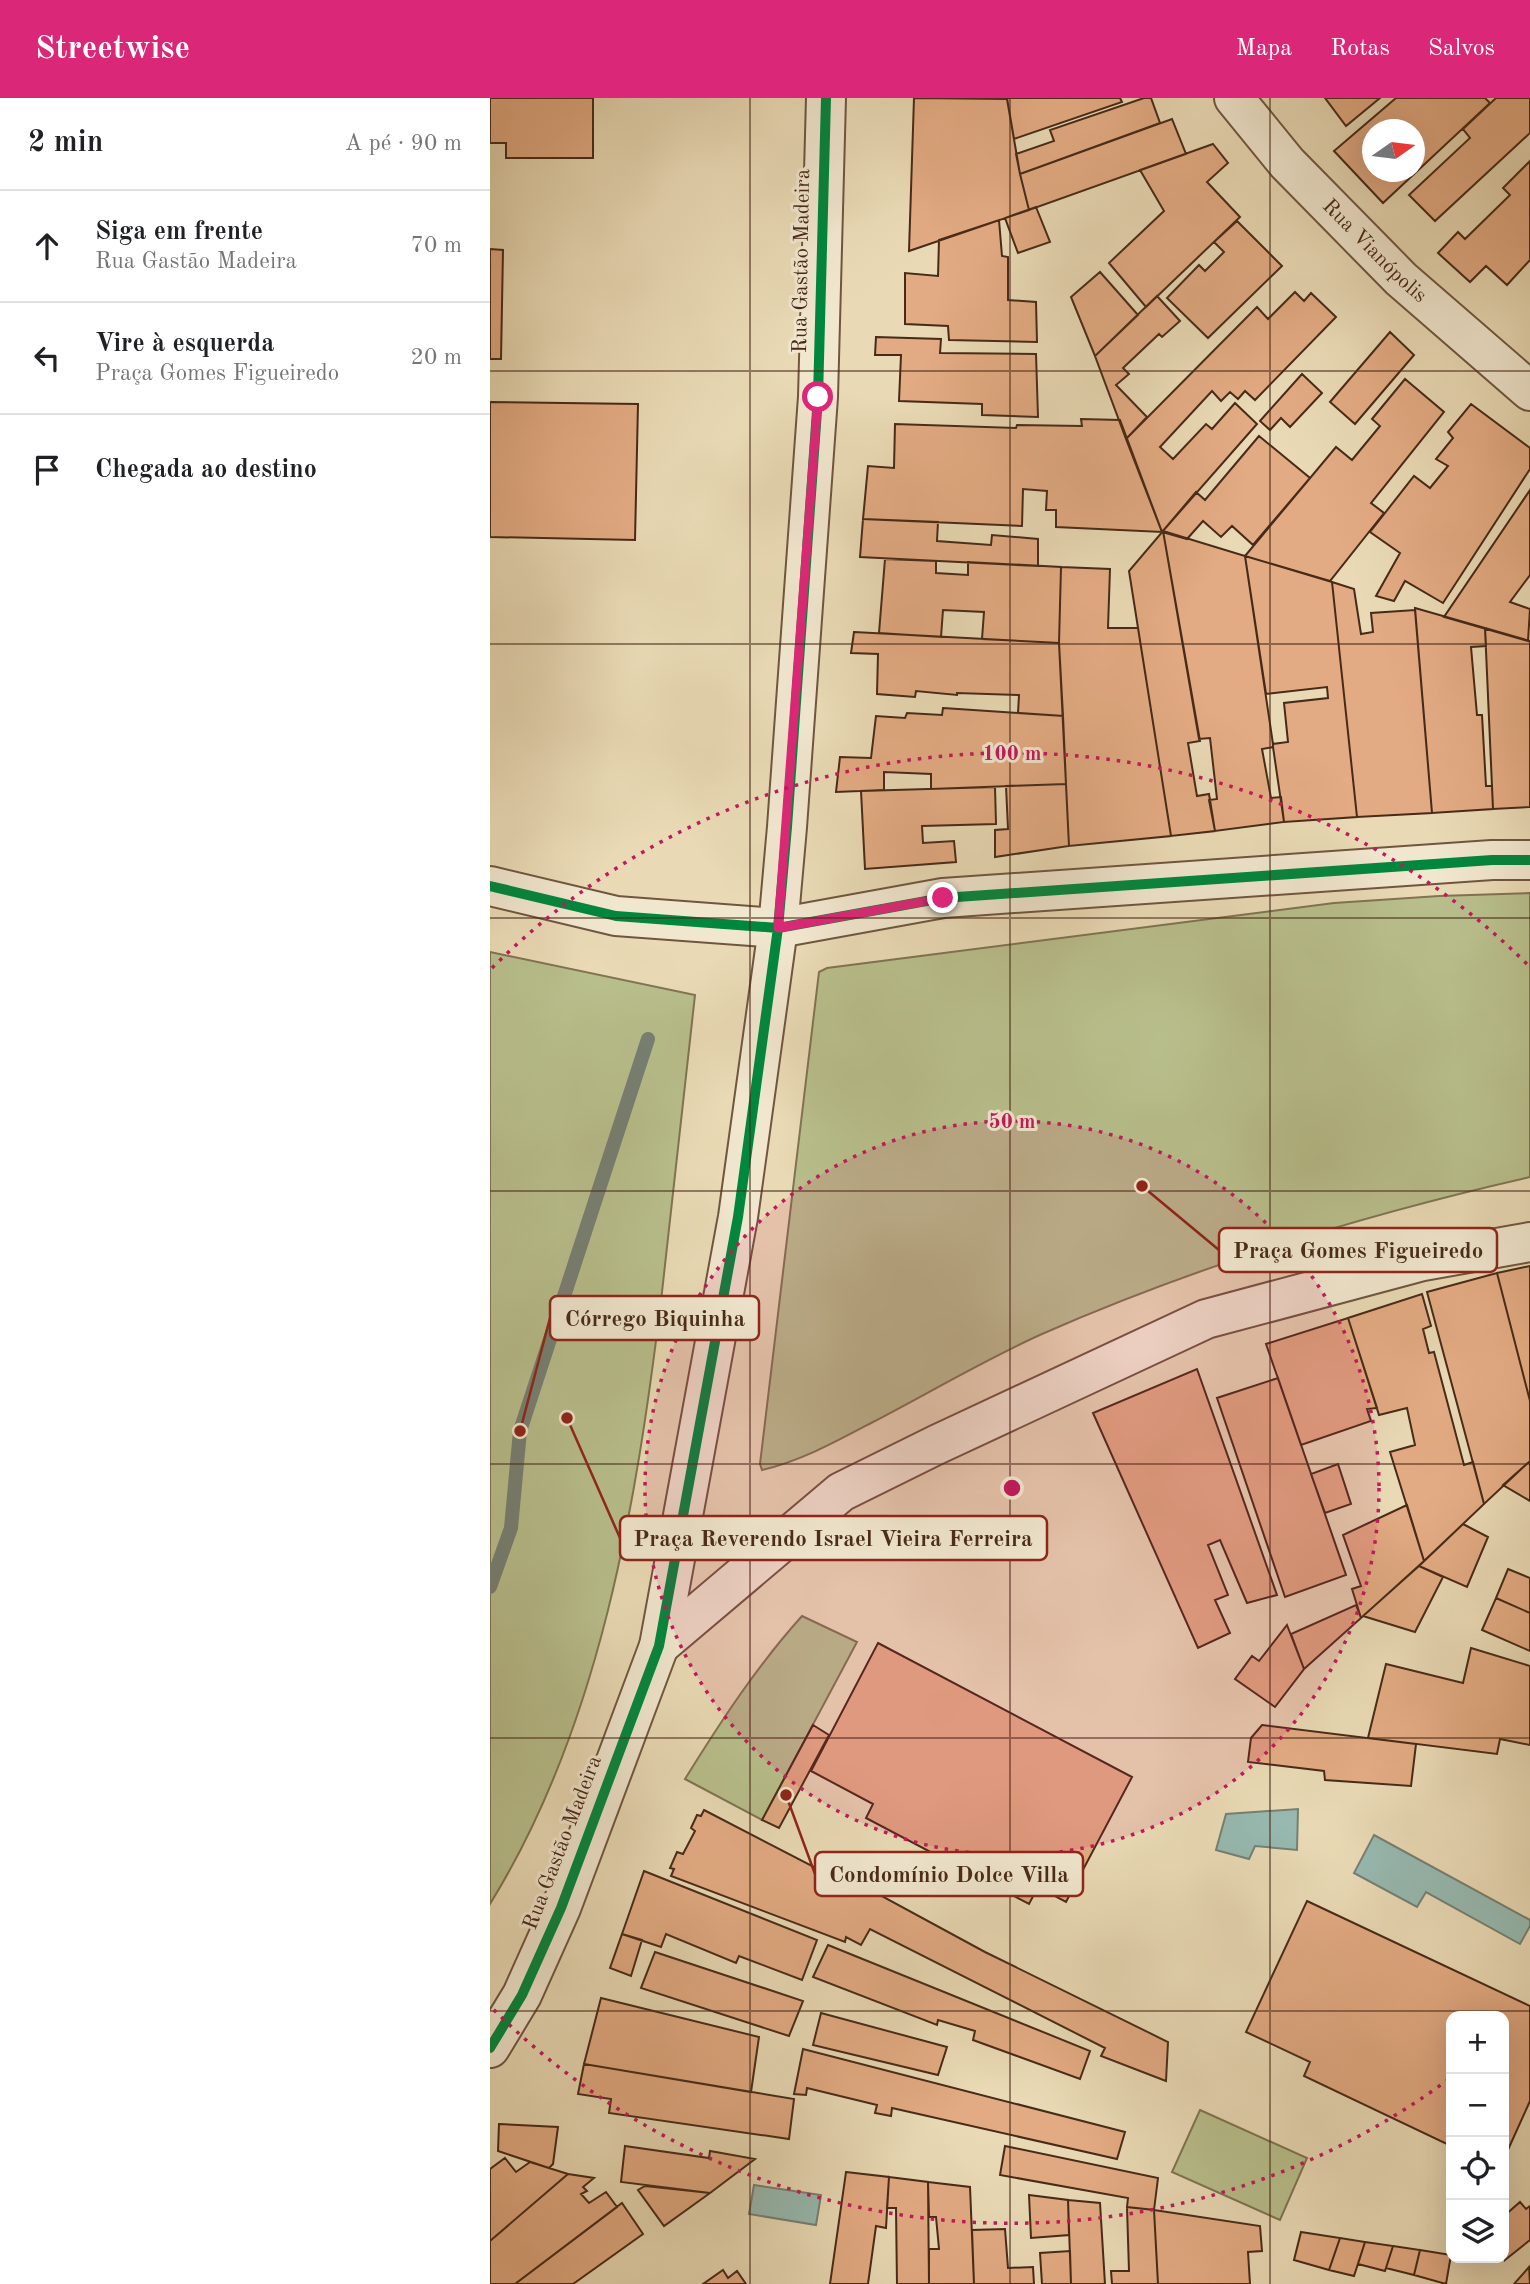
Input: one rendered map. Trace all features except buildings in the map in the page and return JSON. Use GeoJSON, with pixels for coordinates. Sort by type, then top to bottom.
{"type":"FeatureCollection","features":[{"type":"Feature","properties":{"kind":"street","name":"Rua Gastão Madeira"},"geometry":{"type":"LineString","coordinates":[[490,2048],[522,1995],[561,1908],[659,1646],[738,1217],[778,928],[818,397],[826,98]]}},
{"type":"Feature","properties":{"kind":"street","name":"Rua Vianópolis"},"geometry":{"type":"LineString","coordinates":[[1234,98],[1287,163],[1401,279],[1530,391]]}},
{"type":"Feature","properties":{"kind":"street"},"geometry":{"type":"LineString","coordinates":[[490,886],[616,916],[778,928],[943,898],[1492,860],[1530,860]]}},
{"type":"Feature","properties":{"kind":"street"},"geometry":{"type":"LineString","coordinates":[[659,1646],[841,1492],[936,1445],[1206,1320],[1423,1261],[1530,1242]]}},
{"type":"Feature","properties":{"kind":"green space"},"geometry":{"type":"Polygon","coordinates":[[[1530,893],[1530,1177],[1344,1225],[1161,1286],[1020,1344],[832,1443],[805,1456],[762,1470],[760,1464],[819,972],[827,968],[1334,903],[1530,893]]]}},
{"type":"Feature","properties":{"kind":"green space"},"geometry":{"type":"Polygon","coordinates":[[[490,952],[695,995],[651,1378],[625,1535],[586,1689],[560,1764],[528,1835],[490,1904],[490,952]]]}},
{"type":"Feature","properties":{"kind":"green space"},"geometry":{"type":"Polygon","coordinates":[[[802,1616],[857,1642],[762,1820],[685,1779],[740,1694],[802,1616]]]}},
{"type":"Feature","properties":{"kind":"green space"},"geometry":{"type":"Polygon","coordinates":[[[1200,2110],[1307,2158],[1280,2220],[1172,2172],[1200,2110]]]}},
{"type":"Feature","properties":{"kind":"water"},"geometry":{"type":"Polygon","coordinates":[[[1298,1809],[1297,1850],[1255,1846],[1249,1859],[1216,1850],[1226,1814],[1298,1809]]]}},
{"type":"Feature","properties":{"kind":"water"},"geometry":{"type":"Polygon","coordinates":[[[1374,1835],[1530,1920],[1530,1926],[1520,1944],[1426,1892],[1417,1907],[1354,1873],[1374,1835]]]}},
{"type":"Feature","properties":{"kind":"water"},"geometry":{"type":"Polygon","coordinates":[[[754,2185],[821,2195],[816,2225],[749,2214],[754,2185]]]}},
{"type":"Feature","properties":{"kind":"waterway"},"geometry":{"type":"LineString","coordinates":[[490,1587],[511,1528],[520,1431],[648,1039]]}},
{"type":"Feature","properties":{"kind":"cycle path"},"geometry":{"type":"LineString","coordinates":[[490,2048],[522,1995],[561,1908],[659,1646],[738,1217],[778,928],[787,827],[818,397],[826,98]]}},
{"type":"Feature","properties":{"kind":"cycle path"},"geometry":{"type":"LineString","coordinates":[[490,886],[616,916],[778,928],[943,898],[1492,860],[1530,860]]}},
{"type":"Feature","properties":{"kind":"place","name":"Praça Gomes Figueiredo"},"geometry":{"type":"Point","coordinates":[1142,1186]}},
{"type":"Feature","properties":{"kind":"place","name":"Praça Reverendo Israel Vieira Ferreira"},"geometry":{"type":"Point","coordinates":[567,1418]}},
{"type":"Feature","properties":{"kind":"place","name":"Córrego Biquinha"},"geometry":{"type":"Point","coordinates":[520,1431]}},
{"type":"Feature","properties":{"kind":"place","name":"Condomínio Dolce Villa"},"geometry":{"type":"Point","coordinates":[786,1795]}},
{"type":"Feature","properties":{"kind":"route"},"geometry":{"type":"LineString","coordinates":[[818,397],[778,928],[943,898]]}}]}
